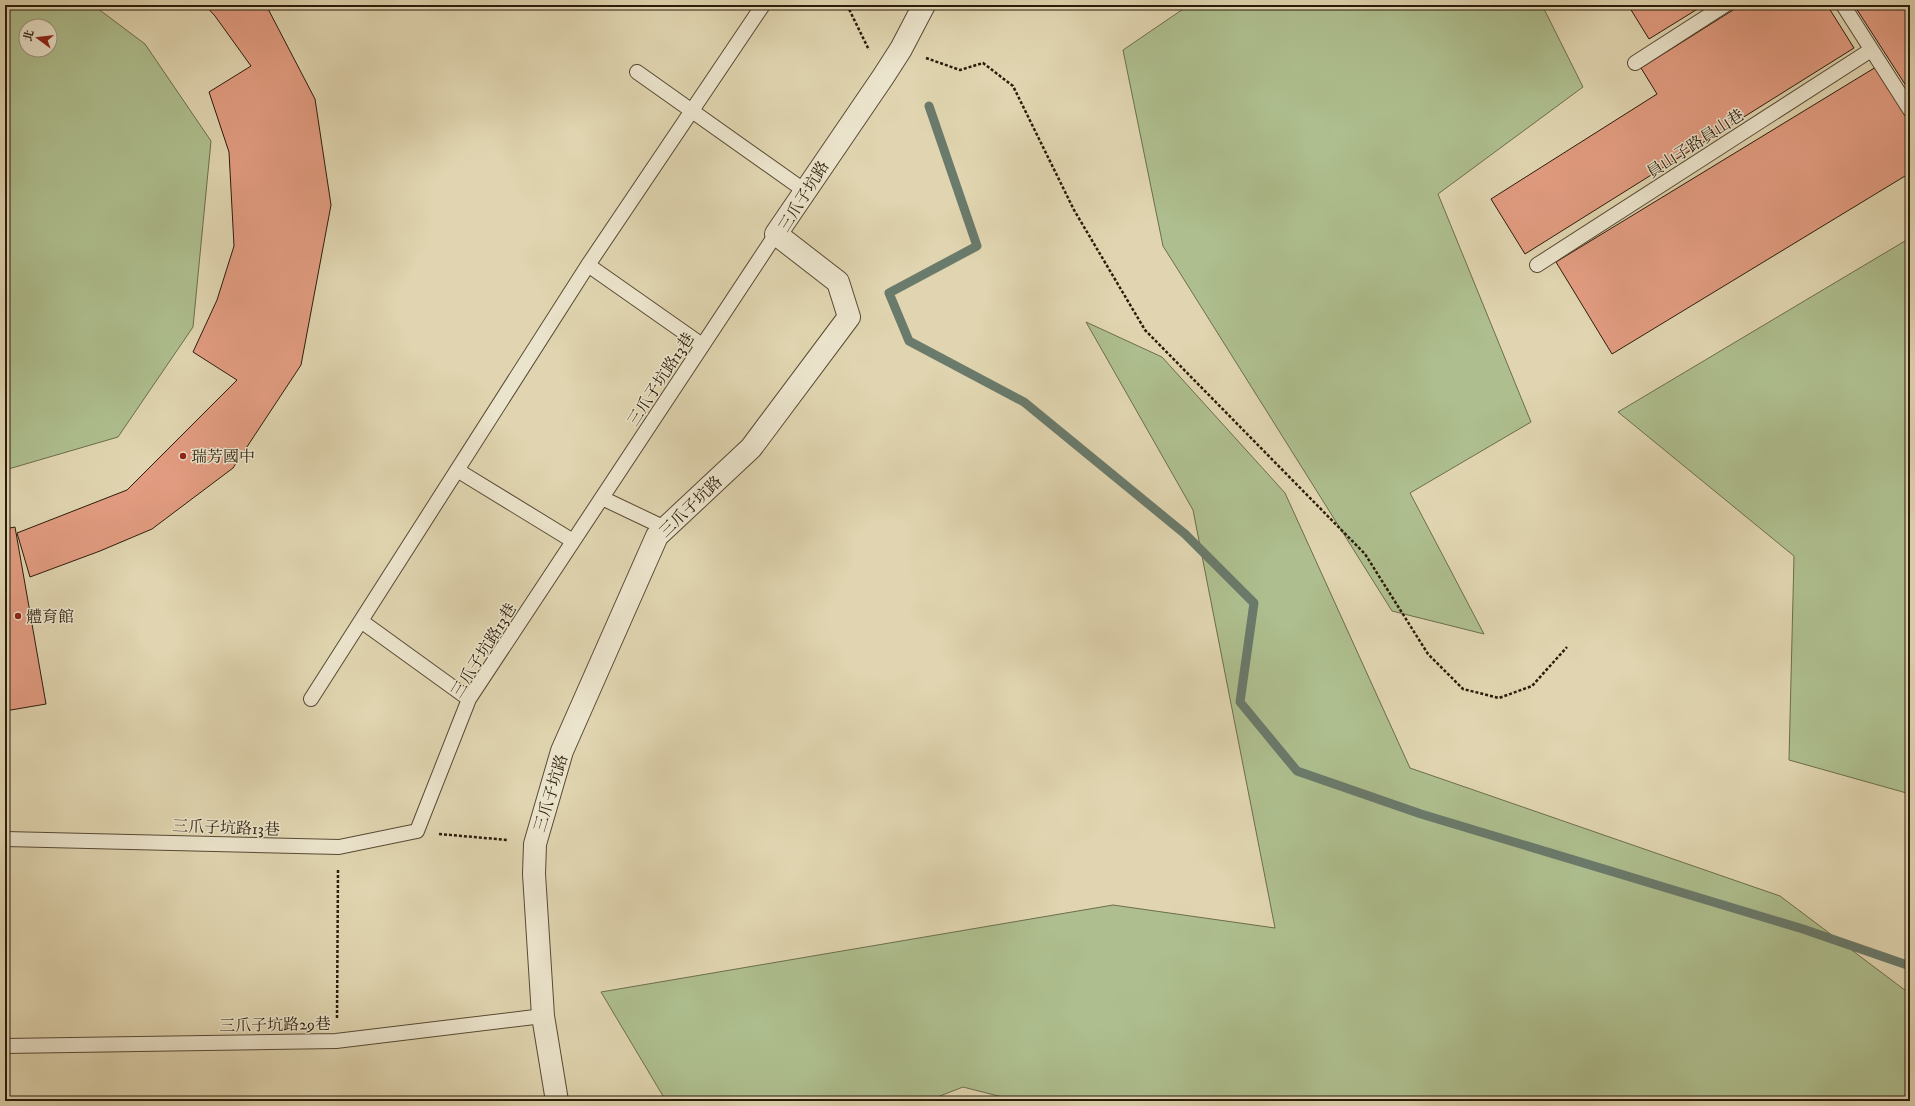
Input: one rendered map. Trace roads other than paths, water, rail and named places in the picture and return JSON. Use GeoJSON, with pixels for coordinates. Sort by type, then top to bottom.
{"type":"FeatureCollection","features":[{"type":"Feature","properties":{"kind":"street","name":"三爪子坑路"},"geometry":{"type":"LineString","coordinates":[[557,1101],[543,1016],[534,874],[535,844],[562,751],[656,536],[751,448],[849,316],[838,282],[776,234],[883,77],[901,48],[924,5]]}},
{"type":"Feature","properties":{"kind":"lane"},"geometry":{"type":"LineString","coordinates":[[312,699],[588,265],[763,5]]}},
{"type":"Feature","properties":{"kind":"lane"},"geometry":{"type":"LineString","coordinates":[[1635,63],[1725,5]]}},
{"type":"Feature","properties":{"kind":"lane"},"geometry":{"type":"LineString","coordinates":[[1843,5],[1910,110]]}},
{"type":"Feature","properties":{"kind":"lane","name":"員山子路員山巷"},"geometry":{"type":"LineString","coordinates":[[1538,265],[1871,50]]}},
{"type":"Feature","properties":{"kind":"lane"},"geometry":{"type":"LineString","coordinates":[[637,72],[805,191]]}},
{"type":"Feature","properties":{"kind":"lane","name":"三爪子坑路13巷"},"geometry":{"type":"LineString","coordinates":[[5,839],[338,848],[417,831],[469,699],[776,234]]}},
{"type":"Feature","properties":{"kind":"lane"},"geometry":{"type":"LineString","coordinates":[[588,265],[702,346]]}},
{"type":"Feature","properties":{"kind":"lane"},"geometry":{"type":"LineString","coordinates":[[457,470],[573,541]]}},
{"type":"Feature","properties":{"kind":"lane"},"geometry":{"type":"LineString","coordinates":[[602,498],[665,528]]}},
{"type":"Feature","properties":{"kind":"lane"},"geometry":{"type":"LineString","coordinates":[[361,621],[469,699]]}},
{"type":"Feature","properties":{"kind":"lane","name":"三爪子坑路29巷"},"geometry":{"type":"LineString","coordinates":[[5,1046],[336,1041],[543,1016]]}},
{"type":"Feature","properties":{"kind":"waterway"},"geometry":{"type":"LineString","coordinates":[[929,106],[977,246],[889,293],[909,341],[1024,402],[1185,534],[1254,603],[1240,702],[1297,771],[1421,814],[1803,929],[1910,966]]}},
{"type":"Feature","properties":{"kind":"place","name":"瑞芳國中"},"geometry":{"type":"Point","coordinates":[183,456]}},
{"type":"Feature","properties":{"kind":"place","name":"體育館"},"geometry":{"type":"Point","coordinates":[18,616]}}]}
